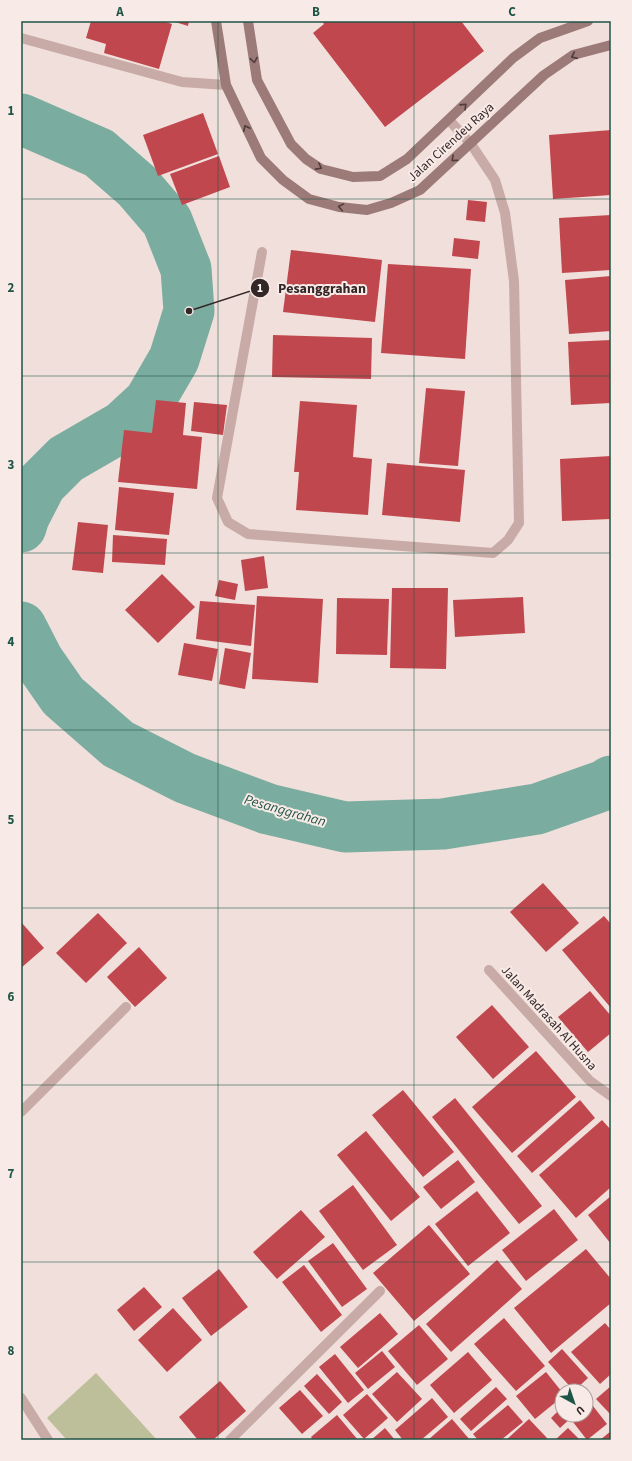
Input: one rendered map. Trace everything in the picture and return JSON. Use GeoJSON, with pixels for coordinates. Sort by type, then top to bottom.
{"type":"FeatureCollection","features":[{"type":"Feature","properties":{"kind":"main road","name":"Jalan Cirendeu Raya"},"geometry":{"type":"LineString","coordinates":[[216,21],[226,85],[261,158],[283,180],[309,199],[339,207],[367,210],[391,204],[420,190],[550,71],[573,55],[611,45]]}},
{"type":"Feature","properties":{"kind":"main road","name":"Jalan Cirendeu Raya"},"geometry":{"type":"LineString","coordinates":[[248,21],[257,80],[291,144],[306,159],[321,169],[353,177],[380,176],[406,159],[513,58],[540,38],[569,26],[588,21]]}},
{"type":"Feature","properties":{"kind":"street"},"geometry":{"type":"LineString","coordinates":[[21,38],[182,82],[226,85]]}},
{"type":"Feature","properties":{"kind":"street"},"geometry":{"type":"LineString","coordinates":[[262,252],[217,498],[228,522],[248,534],[493,552],[508,540],[519,523],[514,281],[506,213],[494,180],[471,144],[449,120]]}},
{"type":"Feature","properties":{"kind":"street","name":"Jalan Madrasah Al Husna"},"geometry":{"type":"LineString","coordinates":[[489,970],[590,1081],[611,1096]]}},
{"type":"Feature","properties":{"kind":"street"},"geometry":{"type":"LineString","coordinates":[[21,1112],[126,1007]]}},
{"type":"Feature","properties":{"kind":"street"},"geometry":{"type":"LineString","coordinates":[[230,1440],[380,1291]]}},
{"type":"Feature","properties":{"kind":"street"},"geometry":{"type":"LineString","coordinates":[[21,1398],[48,1440]]}},
{"type":"Feature","properties":{"kind":"green space"},"geometry":{"type":"Polygon","coordinates":[[[96,1373],[157,1440],[67,1440],[47,1418],[96,1373]]]}},
{"type":"Feature","properties":{"kind":"building"},"geometry":{"type":"Polygon","coordinates":[[[91,21],[163,21],[172,24],[159,69],[104,53],[106,44],[86,38],[91,21]]]}},
{"type":"Feature","properties":{"kind":"building"},"geometry":{"type":"Polygon","coordinates":[[[172,21],[189,21],[188,26],[172,21]]]}},
{"type":"Feature","properties":{"kind":"building"},"geometry":{"type":"Polygon","coordinates":[[[322,21],[461,21],[484,51],[385,127],[313,33],[324,24],[322,21]]]}},
{"type":"Feature","properties":{"kind":"building"},"geometry":{"type":"Polygon","coordinates":[[[203,113],[218,154],[158,176],[143,135],[203,113]]]}},
{"type":"Feature","properties":{"kind":"building"},"geometry":{"type":"Polygon","coordinates":[[[611,130],[611,195],[553,199],[549,135],[611,130]]]}},
{"type":"Feature","properties":{"kind":"building"},"geometry":{"type":"Polygon","coordinates":[[[219,156],[230,187],[182,205],[170,174],[219,156]]]}},
{"type":"Feature","properties":{"kind":"building"},"geometry":{"type":"Polygon","coordinates":[[[468,200],[487,202],[485,222],[466,220],[468,200]]]}},
{"type":"Feature","properties":{"kind":"building"},"geometry":{"type":"Polygon","coordinates":[[[611,215],[611,270],[562,273],[559,218],[611,215]]]}},
{"type":"Feature","properties":{"kind":"building"},"geometry":{"type":"Polygon","coordinates":[[[454,238],[480,241],[478,259],[452,256],[454,238]]]}},
{"type":"Feature","properties":{"kind":"building"},"geometry":{"type":"Polygon","coordinates":[[[291,250],[382,260],[375,322],[283,312],[291,250]]]}},
{"type":"Feature","properties":{"kind":"building"},"geometry":{"type":"Polygon","coordinates":[[[388,264],[471,269],[465,359],[381,353],[388,264]]]}},
{"type":"Feature","properties":{"kind":"building"},"geometry":{"type":"Polygon","coordinates":[[[611,276],[611,331],[569,334],[565,280],[611,276]]]}},
{"type":"Feature","properties":{"kind":"building"},"geometry":{"type":"Polygon","coordinates":[[[273,335],[372,338],[371,379],[272,377],[273,335]]]}},
{"type":"Feature","properties":{"kind":"building"},"geometry":{"type":"Polygon","coordinates":[[[611,340],[611,403],[571,405],[568,342],[611,340]]]}},
{"type":"Feature","properties":{"kind":"building"},"geometry":{"type":"Polygon","coordinates":[[[426,388],[465,391],[458,466],[419,463],[426,388]]]}},
{"type":"Feature","properties":{"kind":"building"},"geometry":{"type":"Polygon","coordinates":[[[156,400],[186,403],[183,435],[202,437],[197,489],[118,482],[124,430],[152,433],[156,400]]]}},
{"type":"Feature","properties":{"kind":"building"},"geometry":{"type":"Polygon","coordinates":[[[300,401],[357,405],[353,457],[372,459],[368,515],[296,510],[299,472],[294,472],[300,401]]]}},
{"type":"Feature","properties":{"kind":"building"},"geometry":{"type":"Polygon","coordinates":[[[194,402],[227,405],[223,435],[191,431],[194,402]]]}},
{"type":"Feature","properties":{"kind":"building"},"geometry":{"type":"Polygon","coordinates":[[[611,456],[611,519],[562,521],[560,459],[611,456]]]}},
{"type":"Feature","properties":{"kind":"building"},"geometry":{"type":"Polygon","coordinates":[[[387,463],[465,470],[460,522],[382,515],[387,463]]]}},
{"type":"Feature","properties":{"kind":"building"},"geometry":{"type":"Polygon","coordinates":[[[119,487],[174,493],[169,535],[115,530],[119,487]]]}},
{"type":"Feature","properties":{"kind":"building"},"geometry":{"type":"Polygon","coordinates":[[[78,522],[108,525],[103,573],[72,570],[78,522]]]}},
{"type":"Feature","properties":{"kind":"building"},"geometry":{"type":"Polygon","coordinates":[[[113,535],[167,539],[165,565],[112,562],[113,535]]]}},
{"type":"Feature","properties":{"kind":"building"},"geometry":{"type":"Polygon","coordinates":[[[264,556],[268,588],[245,591],[241,560],[264,556]]]}},
{"type":"Feature","properties":{"kind":"building"},"geometry":{"type":"Polygon","coordinates":[[[162,574],[195,607],[158,643],[125,610],[162,574]]]}},
{"type":"Feature","properties":{"kind":"building"},"geometry":{"type":"Polygon","coordinates":[[[219,580],[238,584],[235,600],[215,596],[219,580]]]}},
{"type":"Feature","properties":{"kind":"building"},"geometry":{"type":"Polygon","coordinates":[[[392,588],[448,588],[446,669],[390,668],[392,588]]]}},
{"type":"Feature","properties":{"kind":"building"},"geometry":{"type":"Polygon","coordinates":[[[257,596],[323,599],[318,683],[252,679],[257,596]]]}},
{"type":"Feature","properties":{"kind":"building"},"geometry":{"type":"Polygon","coordinates":[[[523,597],[525,633],[455,637],[453,600],[523,597]]]}},
{"type":"Feature","properties":{"kind":"building"},"geometry":{"type":"Polygon","coordinates":[[[337,598],[389,599],[387,655],[336,654],[337,598]]]}},
{"type":"Feature","properties":{"kind":"building"},"geometry":{"type":"Polygon","coordinates":[[[200,601],[255,605],[251,646],[196,639],[200,601]]]}},
{"type":"Feature","properties":{"kind":"building"},"geometry":{"type":"Polygon","coordinates":[[[184,643],[218,649],[212,681],[178,675],[184,643]]]}},
{"type":"Feature","properties":{"kind":"building"},"geometry":{"type":"Polygon","coordinates":[[[225,648],[251,653],[245,689],[219,684],[225,648]]]}},
{"type":"Feature","properties":{"kind":"building"},"geometry":{"type":"Polygon","coordinates":[[[543,883],[579,923],[546,952],[510,912],[543,883]]]}},
{"type":"Feature","properties":{"kind":"building"},"geometry":{"type":"Polygon","coordinates":[[[98,913],[127,943],[86,983],[56,953],[98,913]]]}},
{"type":"Feature","properties":{"kind":"building"},"geometry":{"type":"Polygon","coordinates":[[[604,916],[611,924],[611,1008],[562,950],[604,916]]]}},
{"type":"Feature","properties":{"kind":"building"},"geometry":{"type":"Polygon","coordinates":[[[21,922],[44,948],[21,968],[21,922]]]}},
{"type":"Feature","properties":{"kind":"building"},"geometry":{"type":"Polygon","coordinates":[[[139,947],[167,978],[135,1007],[107,977],[139,947]]]}},
{"type":"Feature","properties":{"kind":"building"},"geometry":{"type":"Polygon","coordinates":[[[590,991],[611,1016],[611,1033],[588,1052],[558,1017],[590,991]]]}},
{"type":"Feature","properties":{"kind":"building"},"geometry":{"type":"Polygon","coordinates":[[[492,1005],[529,1047],[493,1079],[456,1037],[492,1005]]]}},
{"type":"Feature","properties":{"kind":"building"},"geometry":{"type":"Polygon","coordinates":[[[536,1051],[576,1097],[512,1153],[472,1107],[536,1051]]]}},
{"type":"Feature","properties":{"kind":"building"},"geometry":{"type":"Polygon","coordinates":[[[403,1090],[454,1152],[423,1177],[372,1115],[403,1090]]]}},
{"type":"Feature","properties":{"kind":"building"},"geometry":{"type":"Polygon","coordinates":[[[455,1098],[542,1206],[519,1224],[432,1117],[455,1098]]]}},
{"type":"Feature","properties":{"kind":"building"},"geometry":{"type":"Polygon","coordinates":[[[580,1100],[595,1118],[532,1173],[517,1156],[580,1100]]]}},
{"type":"Feature","properties":{"kind":"building"},"geometry":{"type":"Polygon","coordinates":[[[602,1120],[611,1130],[611,1187],[576,1218],[539,1175],[602,1120]]]}},
{"type":"Feature","properties":{"kind":"building"},"geometry":{"type":"Polygon","coordinates":[[[366,1131],[420,1197],[391,1221],[337,1155],[366,1131]]]}},
{"type":"Feature","properties":{"kind":"building"},"geometry":{"type":"Polygon","coordinates":[[[458,1160],[475,1182],[441,1209],[423,1187],[458,1160]]]}},
{"type":"Feature","properties":{"kind":"building"},"geometry":{"type":"Polygon","coordinates":[[[353,1185],[397,1245],[363,1270],[319,1211],[353,1185]]]}},
{"type":"Feature","properties":{"kind":"building"},"geometry":{"type":"Polygon","coordinates":[[[477,1191],[510,1233],[468,1266],[435,1224],[477,1191]]]}},
{"type":"Feature","properties":{"kind":"building"},"geometry":{"type":"Polygon","coordinates":[[[611,1196],[611,1244],[588,1215],[611,1196]]]}},
{"type":"Feature","properties":{"kind":"building"},"geometry":{"type":"Polygon","coordinates":[[[554,1209],[578,1240],[526,1281],[502,1250],[554,1209]]]}},
{"type":"Feature","properties":{"kind":"building"},"geometry":{"type":"Polygon","coordinates":[[[301,1210],[325,1237],[277,1279],[253,1252],[301,1210]]]}},
{"type":"Feature","properties":{"kind":"building"},"geometry":{"type":"Polygon","coordinates":[[[429,1225],[470,1274],[414,1321],[373,1273],[429,1225]]]}},
{"type":"Feature","properties":{"kind":"building"},"geometry":{"type":"Polygon","coordinates":[[[333,1243],[367,1289],[342,1307],[308,1261],[333,1243]]]}},
{"type":"Feature","properties":{"kind":"building"},"geometry":{"type":"Polygon","coordinates":[[[586,1249],[611,1279],[611,1303],[551,1353],[514,1308],[586,1249]]]}},
{"type":"Feature","properties":{"kind":"building"},"geometry":{"type":"Polygon","coordinates":[[[497,1260],[522,1289],[451,1352],[426,1324],[497,1260]]]}},
{"type":"Feature","properties":{"kind":"building"},"geometry":{"type":"Polygon","coordinates":[[[304,1265],[342,1315],[321,1332],[282,1282],[304,1265]]]}},
{"type":"Feature","properties":{"kind":"building"},"geometry":{"type":"Polygon","coordinates":[[[219,1269],[248,1307],[211,1336],[182,1298],[219,1269]]]}},
{"type":"Feature","properties":{"kind":"building"},"geometry":{"type":"Polygon","coordinates":[[[144,1287],[162,1307],[134,1331],[117,1310],[144,1287]]]}},
{"type":"Feature","properties":{"kind":"building"},"geometry":{"type":"Polygon","coordinates":[[[173,1308],[202,1340],[167,1372],[138,1340],[173,1308]]]}},
{"type":"Feature","properties":{"kind":"building"},"geometry":{"type":"Polygon","coordinates":[[[380,1313],[398,1334],[358,1368],[340,1347],[380,1313]]]}},
{"type":"Feature","properties":{"kind":"building"},"geometry":{"type":"Polygon","coordinates":[[[504,1318],[545,1366],[516,1391],[474,1344],[504,1318]]]}},
{"type":"Feature","properties":{"kind":"building"},"geometry":{"type":"Polygon","coordinates":[[[605,1323],[611,1330],[611,1374],[600,1384],[571,1352],[605,1323]]]}},
{"type":"Feature","properties":{"kind":"building"},"geometry":{"type":"Polygon","coordinates":[[[419,1325],[448,1359],[417,1385],[388,1351],[419,1325]]]}},
{"type":"Feature","properties":{"kind":"building"},"geometry":{"type":"Polygon","coordinates":[[[562,1349],[588,1378],[583,1383],[567,1383],[548,1362],[562,1349]]]}},
{"type":"Feature","properties":{"kind":"building"},"geometry":{"type":"Polygon","coordinates":[[[382,1351],[395,1367],[368,1389],[355,1373],[382,1351]]]}},
{"type":"Feature","properties":{"kind":"building"},"geometry":{"type":"Polygon","coordinates":[[[468,1352],[492,1380],[454,1413],[430,1385],[468,1352]]]}},
{"type":"Feature","properties":{"kind":"building"},"geometry":{"type":"Polygon","coordinates":[[[335,1354],[364,1390],[348,1403],[319,1367],[335,1354]]]}},
{"type":"Feature","properties":{"kind":"building"},"geometry":{"type":"Polygon","coordinates":[[[397,1372],[422,1399],[397,1422],[372,1394],[397,1372]]]}},
{"type":"Feature","properties":{"kind":"building"},"geometry":{"type":"Polygon","coordinates":[[[546,1372],[555,1383],[554,1404],[535,1419],[516,1396],[546,1372]]]}},
{"type":"Feature","properties":{"kind":"building"},"geometry":{"type":"Polygon","coordinates":[[[317,1374],[342,1402],[329,1414],[304,1386],[317,1374]]]}},
{"type":"Feature","properties":{"kind":"building"},"geometry":{"type":"Polygon","coordinates":[[[220,1381],[246,1411],[213,1440],[198,1440],[179,1417],[220,1381]]]}},
{"type":"Feature","properties":{"kind":"building"},"geometry":{"type":"Polygon","coordinates":[[[611,1386],[611,1415],[596,1399],[611,1386]]]}},
{"type":"Feature","properties":{"kind":"building"},"geometry":{"type":"Polygon","coordinates":[[[496,1387],[507,1399],[471,1431],[460,1419],[496,1387]]]}},
{"type":"Feature","properties":{"kind":"building"},"geometry":{"type":"Polygon","coordinates":[[[300,1390],[323,1416],[302,1434],[279,1408],[300,1390]]]}},
{"type":"Feature","properties":{"kind":"building"},"geometry":{"type":"Polygon","coordinates":[[[367,1394],[388,1418],[364,1439],[343,1415],[367,1394]]]}},
{"type":"Feature","properties":{"kind":"building"},"geometry":{"type":"Polygon","coordinates":[[[432,1398],[448,1417],[421,1440],[403,1440],[395,1430],[432,1398]]]}},
{"type":"Feature","properties":{"kind":"building"},"geometry":{"type":"Polygon","coordinates":[[[508,1405],[523,1422],[501,1440],[478,1440],[473,1434],[508,1405]]]}},
{"type":"Feature","properties":{"kind":"building"},"geometry":{"type":"Polygon","coordinates":[[[594,1407],[607,1424],[587,1440],[574,1423],[594,1423],[594,1407]]]}},
{"type":"Feature","properties":{"kind":"building"},"geometry":{"type":"Polygon","coordinates":[[[337,1415],[358,1440],[313,1440],[311,1437],[337,1415]]]}},
{"type":"Feature","properties":{"kind":"building"},"geometry":{"type":"Polygon","coordinates":[[[452,1419],[470,1440],[428,1440],[452,1419]]]}},
{"type":"Feature","properties":{"kind":"building"},"geometry":{"type":"Polygon","coordinates":[[[529,1419],[547,1438],[545,1440],[506,1440],[529,1419]]]}},
{"type":"Feature","properties":{"kind":"building"},"geometry":{"type":"Polygon","coordinates":[[[556,1423],[565,1423],[560,1428],[556,1423]]]}},
{"type":"Feature","properties":{"kind":"building"},"geometry":{"type":"Polygon","coordinates":[[[385,1428],[395,1440],[371,1440],[385,1428]]]}},
{"type":"Feature","properties":{"kind":"building"},"geometry":{"type":"Polygon","coordinates":[[[568,1428],[580,1440],[555,1440],[568,1428]]]}},
{"type":"Feature","properties":{"kind":"building"},"geometry":{"type":"Polygon","coordinates":[[[611,1431],[611,1440],[600,1440],[611,1431]]]}},
{"type":"Feature","properties":{"kind":"waterway","name":"Pesanggrahan"},"geometry":{"type":"LineString","coordinates":[[21,119],[99,153],[137,186],[167,221],[186,269],[189,311],[174,359],[149,402],[123,426],[66,459],[41,484],[24,517],[21,527]]}},
{"type":"Feature","properties":{"kind":"waterway","name":"Pesanggrahan"},"geometry":{"type":"LineString","coordinates":[[21,627],[38,660],[63,696],[118,744],[185,778],[268,809],[345,827],[443,824],[537,809],[605,785],[611,781]]}},
{"type":"Feature","properties":{"kind":"place","name":"Pesanggrahan"},"geometry":{"type":"Point","coordinates":[189,311]}}]}
